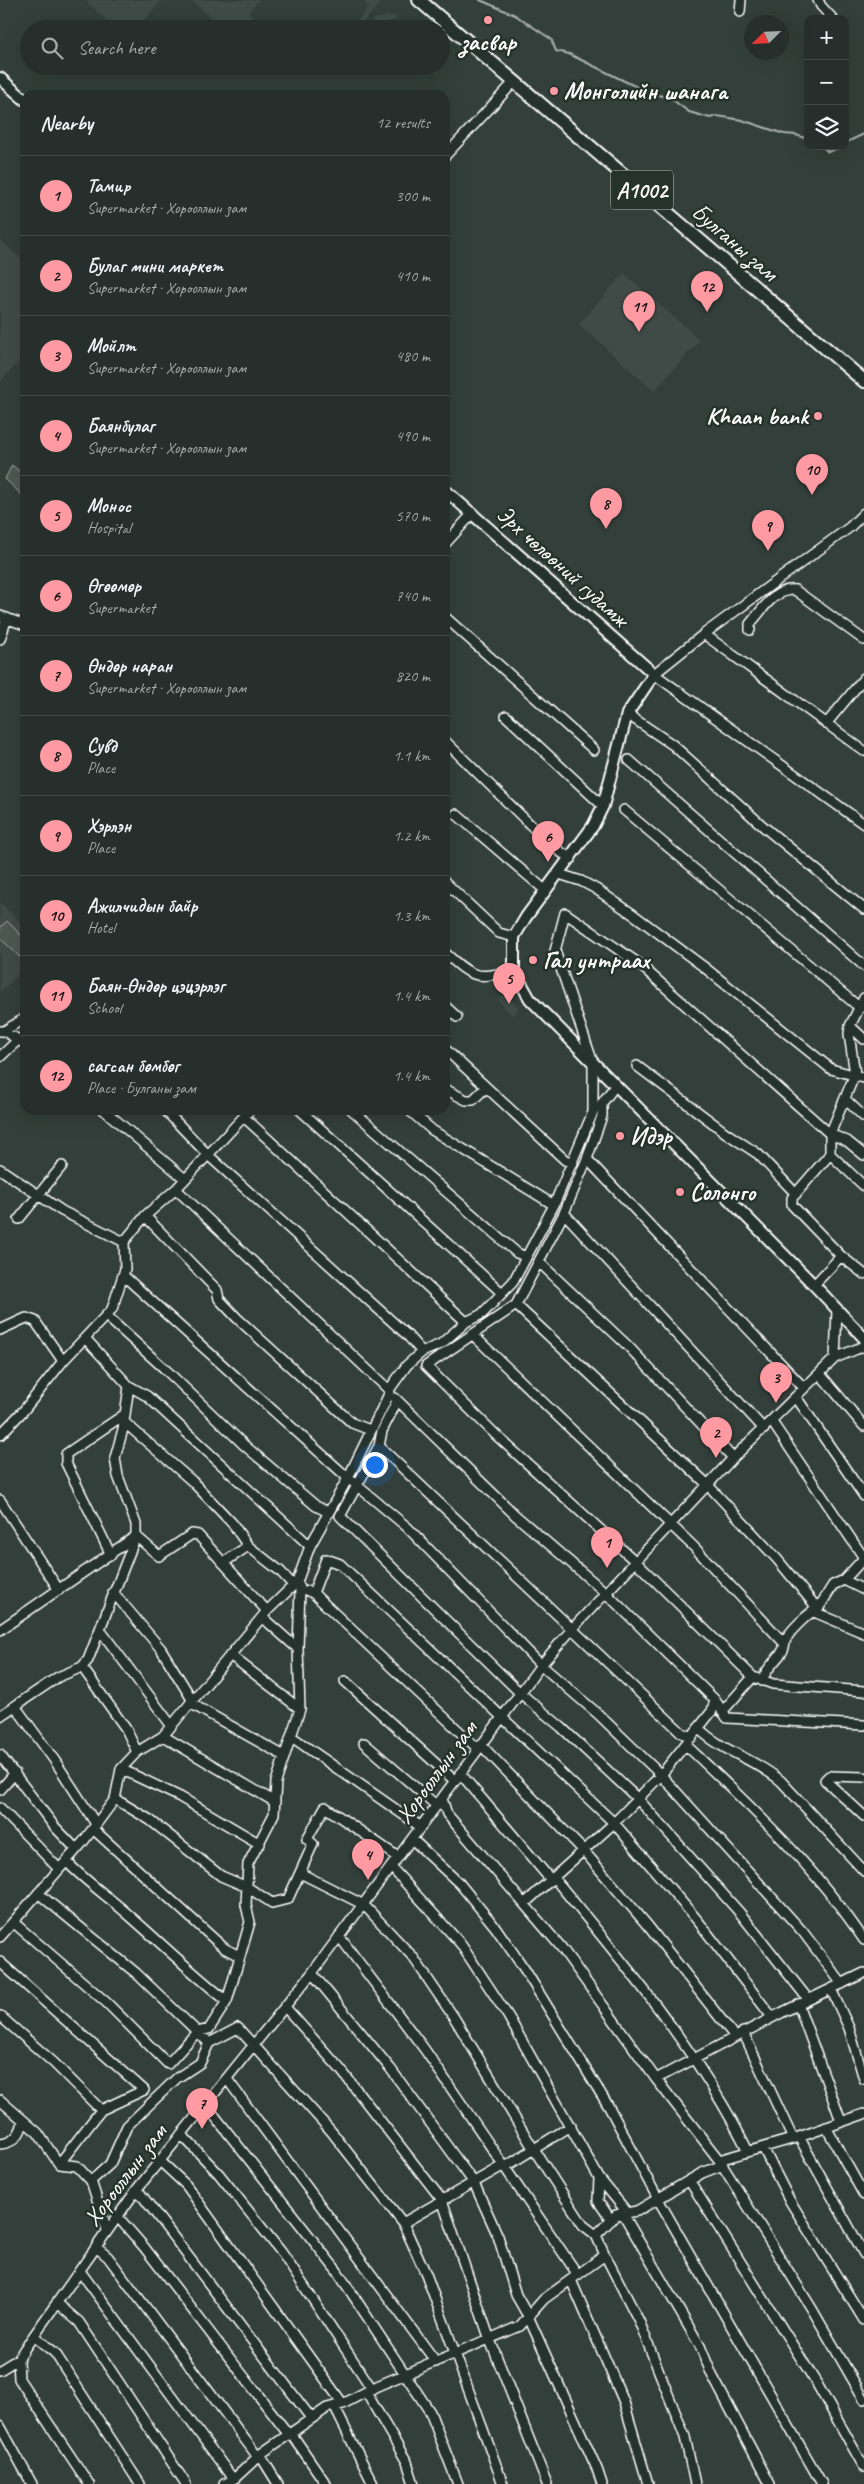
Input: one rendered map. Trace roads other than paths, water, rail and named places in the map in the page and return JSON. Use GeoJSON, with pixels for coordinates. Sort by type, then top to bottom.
{"type":"FeatureCollection","features":[{"type":"Feature","properties":{"kind":"highway","name":"Булганы зам"},"geometry":{"type":"LineString","coordinates":[[419,0],[442,20]]}},
{"type":"Feature","properties":{"kind":"highway","name":"Булганы зам"},"geometry":{"type":"LineString","coordinates":[[450,27],[864,381]]}},
{"type":"Feature","properties":{"kind":"main road"},"geometry":{"type":"LineString","coordinates":[[0,78],[20,96]]}},
{"type":"Feature","properties":{"kind":"main road","name":"Эрх чөлөөний гудамж"},"geometry":{"type":"LineString","coordinates":[[450,494],[654,674]]}},
{"type":"Feature","properties":{"kind":"main road"},"geometry":{"type":"LineString","coordinates":[[654,674],[627,714],[604,806],[571,859],[546,890],[514,937],[514,971],[530,999],[814,1285],[864,1338]]}},
{"type":"Feature","properties":{"kind":"street"},"geometry":{"type":"LineString","coordinates":[[740,12],[741,0]]}},
{"type":"Feature","properties":{"kind":"street"},"geometry":{"type":"LineString","coordinates":[[818,0],[829,15]]}},
{"type":"Feature","properties":{"kind":"street"},"geometry":{"type":"LineString","coordinates":[[450,151],[514,82]]}},
{"type":"Feature","properties":{"kind":"street"},"geometry":{"type":"LineString","coordinates":[[450,538],[473,513]]}},
{"type":"Feature","properties":{"kind":"street"},"geometry":{"type":"LineString","coordinates":[[864,513],[850,528],[704,634],[654,674],[864,824]]}},
{"type":"Feature","properties":{"kind":"street"},"geometry":{"type":"LineString","coordinates":[[750,630],[750,624],[774,597],[790,590],[795,590],[864,640]]}},
{"type":"Feature","properties":{"kind":"street"},"geometry":{"type":"LineString","coordinates":[[0,639],[3,617],[20,621]]}},
{"type":"Feature","properties":{"kind":"street"},"geometry":{"type":"LineString","coordinates":[[450,621],[594,750]]}},
{"type":"Feature","properties":{"kind":"street"},"geometry":{"type":"LineString","coordinates":[[704,634],[864,751]]}},
{"type":"Feature","properties":{"kind":"street"},"geometry":{"type":"LineString","coordinates":[[826,724],[864,678]]}},
{"type":"Feature","properties":{"kind":"street"},"geometry":{"type":"LineString","coordinates":[[627,714],[673,745],[764,827],[864,909]]}},
{"type":"Feature","properties":{"kind":"street"},"geometry":{"type":"LineString","coordinates":[[506,716],[604,806]]}},
{"type":"Feature","properties":{"kind":"street"},"geometry":{"type":"LineString","coordinates":[[450,746],[552,846],[571,859]]}},
{"type":"Feature","properties":{"kind":"street"},"geometry":{"type":"LineString","coordinates":[[629,760],[864,966]]}},
{"type":"Feature","properties":{"kind":"street"},"geometry":{"type":"LineString","coordinates":[[624,810],[860,1008]]}},
{"type":"Feature","properties":{"kind":"street"},"geometry":{"type":"LineString","coordinates":[[456,814],[546,890]]}},
{"type":"Feature","properties":{"kind":"street"},"geometry":{"type":"LineString","coordinates":[[559,874],[581,881],[596,889],[634,915],[704,967],[831,1069],[861,1076]]}},
{"type":"Feature","properties":{"kind":"street"},"geometry":{"type":"LineString","coordinates":[[450,887],[500,933],[514,937]]}},
{"type":"Feature","properties":{"kind":"street"},"geometry":{"type":"LineString","coordinates":[[13,1922],[107,2003],[168,2064],[197,2032],[209,2029],[227,2001],[250,1922],[246,1905],[248,1864],[274,1814],[276,1782],[300,1709],[297,1585],[310,1546],[348,1478],[390,1391],[407,1365],[422,1352],[441,1344],[466,1322],[482,1314],[501,1292],[513,1282],[554,1205],[593,1112],[593,1063],[555,951],[565,913],[638,963],[830,1134],[847,1141],[864,1155]]}},
{"type":"Feature","properties":{"kind":"street"},"geometry":{"type":"LineString","coordinates":[[450,957],[471,975],[487,976],[514,971]]}},
{"type":"Feature","properties":{"kind":"street"},"geometry":{"type":"LineString","coordinates":[[861,1076],[849,1034],[850,1026],[864,998]]}},
{"type":"Feature","properties":{"kind":"street"},"geometry":{"type":"LineString","coordinates":[[450,1010],[458,1017]]}},
{"type":"Feature","properties":{"kind":"street"},"geometry":{"type":"LineString","coordinates":[[2,1032],[20,1021]]}},
{"type":"Feature","properties":{"kind":"street"},"geometry":{"type":"LineString","coordinates":[[850,1026],[864,1039]]}},
{"type":"Feature","properties":{"kind":"street"},"geometry":{"type":"LineString","coordinates":[[2,1032],[20,1041]]}},
{"type":"Feature","properties":{"kind":"street"},"geometry":{"type":"LineString","coordinates":[[0,1057],[20,1043]]}},
{"type":"Feature","properties":{"kind":"street"},"geometry":{"type":"LineString","coordinates":[[450,1054],[565,1160],[573,1162]]}},
{"type":"Feature","properties":{"kind":"street"},"geometry":{"type":"LineString","coordinates":[[637,1066],[726,1133],[758,1154],[796,1194]]}},
{"type":"Feature","properties":{"kind":"street"},"geometry":{"type":"LineString","coordinates":[[861,1076],[845,1099],[830,1134],[830,1154],[792,1198],[792,1205],[841,1256],[864,1274]]}},
{"type":"Feature","properties":{"kind":"street"},"geometry":{"type":"LineString","coordinates":[[615,1086],[602,1103],[602,1116],[587,1159],[564,1213],[540,1263],[516,1305],[426,1366],[497,1436],[636,1562],[758,1679],[773,1684],[864,1691]]}},
{"type":"Feature","properties":{"kind":"street"},"geometry":{"type":"LineString","coordinates":[[450,1091],[466,1100],[473,1100],[486,1087]]}},
{"type":"Feature","properties":{"kind":"street"},"geometry":{"type":"LineString","coordinates":[[845,1099],[864,1117]]}},
{"type":"Feature","properties":{"kind":"street"},"geometry":{"type":"LineString","coordinates":[[110,1115],[185,1179]]}},
{"type":"Feature","properties":{"kind":"street"},"geometry":{"type":"LineString","coordinates":[[169,1115],[208,1155],[407,1336],[422,1352]]}},
{"type":"Feature","properties":{"kind":"street"},"geometry":{"type":"LineString","coordinates":[[306,1115],[501,1292]]}},
{"type":"Feature","properties":{"kind":"street"},"geometry":{"type":"LineString","coordinates":[[358,1115],[517,1253],[534,1273]]}},
{"type":"Feature","properties":{"kind":"street"},"geometry":{"type":"LineString","coordinates":[[415,1115],[432,1130],[554,1205]]}},
{"type":"Feature","properties":{"kind":"street"},"geometry":{"type":"LineString","coordinates":[[0,1435],[24,1410],[62,1361],[112,1309],[124,1276],[124,1242],[144,1216],[176,1189],[244,1117],[466,1322]]}},
{"type":"Feature","properties":{"kind":"street"},"geometry":{"type":"LineString","coordinates":[[830,1154],[864,1186]]}},
{"type":"Feature","properties":{"kind":"street"},"geometry":{"type":"LineString","coordinates":[[587,1159],[804,1388]]}},
{"type":"Feature","properties":{"kind":"street"},"geometry":{"type":"LineString","coordinates":[[19,1219],[62,1166]]}},
{"type":"Feature","properties":{"kind":"street"},"geometry":{"type":"LineString","coordinates":[[0,1169],[77,1220],[124,1242]]}},
{"type":"Feature","properties":{"kind":"street"},"geometry":{"type":"LineString","coordinates":[[176,1189],[390,1391],[397,1401],[516,1515],[606,1593],[714,1700],[726,1718],[735,1720],[864,1725]]}},
{"type":"Feature","properties":{"kind":"street"},"geometry":{"type":"LineString","coordinates":[[564,1213],[764,1429]]}},
{"type":"Feature","properties":{"kind":"street"},"geometry":{"type":"LineString","coordinates":[[144,1216],[217,1290],[219,1299],[237,1318],[352,1423],[370,1430]]}},
{"type":"Feature","properties":{"kind":"street"},"geometry":{"type":"LineString","coordinates":[[814,1285],[841,1256]]}},
{"type":"Feature","properties":{"kind":"street"},"geometry":{"type":"LineString","coordinates":[[540,1263],[628,1346],[733,1458]]}},
{"type":"Feature","properties":{"kind":"street"},"geometry":{"type":"LineString","coordinates":[[124,1276],[348,1478],[407,1528],[541,1665],[598,1714],[661,1776],[803,1932],[842,1984]]}},
{"type":"Feature","properties":{"kind":"street"},"geometry":{"type":"LineString","coordinates":[[516,1305],[707,1484],[777,1559],[815,1610],[864,1633]]}},
{"type":"Feature","properties":{"kind":"street"},"geometry":{"type":"LineString","coordinates":[[835,1358],[837,1310]]}},
{"type":"Feature","properties":{"kind":"street"},"geometry":{"type":"LineString","coordinates":[[106,1316],[166,1370],[244,1445],[316,1506],[328,1512]]}},
{"type":"Feature","properties":{"kind":"street"},"geometry":{"type":"LineString","coordinates":[[0,1330],[26,1318],[34,1321],[62,1361]]}},
{"type":"Feature","properties":{"kind":"street"},"geometry":{"type":"LineString","coordinates":[[473,1335],[671,1524],[784,1643]]}},
{"type":"Feature","properties":{"kind":"street"},"geometry":{"type":"LineString","coordinates":[[85,1338],[129,1386],[147,1396],[310,1546]]}},
{"type":"Feature","properties":{"kind":"street","name":"Хорооллын зам"},"geometry":{"type":"LineString","coordinates":[[18,2359],[137,2189],[312,1973],[364,1905],[519,1692],[541,1665],[572,1629],[733,1458],[772,1422],[835,1358],[864,1346]]}},
{"type":"Feature","properties":{"kind":"street"},"geometry":{"type":"LineString","coordinates":[[820,1374],[864,1426]]}},
{"type":"Feature","properties":{"kind":"street"},"geometry":{"type":"LineString","coordinates":[[0,1716],[58,1677],[82,1667],[88,1660],[101,1631],[113,1592],[136,1536],[136,1524],[118,1476],[115,1458],[129,1386]]}},
{"type":"Feature","properties":{"kind":"street"},"geometry":{"type":"LineString","coordinates":[[796,1397],[864,1496]]}},
{"type":"Feature","properties":{"kind":"street"},"geometry":{"type":"LineString","coordinates":[[397,1401],[382,1431],[379,1446],[340,1516],[519,1692],[561,1727],[638,1799],[740,1913],[808,1999]]}},
{"type":"Feature","properties":{"kind":"street"},"geometry":{"type":"LineString","coordinates":[[124,1418],[192,1481],[232,1523],[248,1546],[297,1585],[313,1593],[479,1747],[584,1850],[739,2035],[796,2138],[864,2254]]}},
{"type":"Feature","properties":{"kind":"street"},"geometry":{"type":"LineString","coordinates":[[111,1555],[66,1463],[66,1454],[124,1418]]}},
{"type":"Feature","properties":{"kind":"street"},"geometry":{"type":"LineString","coordinates":[[722,1712],[764,1675],[783,1651],[784,1643],[798,1623],[815,1610],[833,1585],[844,1580],[864,1558],[772,1422]]}},
{"type":"Feature","properties":{"kind":"street"},"geometry":{"type":"LineString","coordinates":[[379,1446],[682,1733],[692,1737]]}},
{"type":"Feature","properties":{"kind":"street"},"geometry":{"type":"LineString","coordinates":[[0,1500],[59,1590]]}},
{"type":"Feature","properties":{"kind":"street"},"geometry":{"type":"LineString","coordinates":[[136,1536],[159,1556],[192,1534],[198,1535],[224,1563],[265,1614],[298,1649]]}},
{"type":"Feature","properties":{"kind":"street"},"geometry":{"type":"LineString","coordinates":[[0,1630],[136,1536]]}},
{"type":"Feature","properties":{"kind":"street"},"geometry":{"type":"LineString","coordinates":[[224,1563],[248,1546]]}},
{"type":"Feature","properties":{"kind":"street"},"geometry":{"type":"LineString","coordinates":[[313,1593],[326,1559],[340,1564],[614,1823],[698,1921],[772,2017]]}},
{"type":"Feature","properties":{"kind":"street"},"geometry":{"type":"LineString","coordinates":[[844,1580],[864,1590]]}},
{"type":"Feature","properties":{"kind":"street"},"geometry":{"type":"LineString","coordinates":[[0,1937],[76,1849],[115,1799],[122,1769],[137,1752],[163,1736],[265,1614],[297,1585]]}},
{"type":"Feature","properties":{"kind":"street"},"geometry":{"type":"LineString","coordinates":[[113,1592],[161,1649],[191,1702],[284,1756]]}},
{"type":"Feature","properties":{"kind":"street"},"geometry":{"type":"LineString","coordinates":[[101,1631],[171,1725]]}},
{"type":"Feature","properties":{"kind":"street"},"geometry":{"type":"LineString","coordinates":[[230,1655],[300,1709]]}},
{"type":"Feature","properties":{"kind":"street"},"geometry":{"type":"LineString","coordinates":[[82,1667],[126,1729],[137,1752]]}},
{"type":"Feature","properties":{"kind":"street"},"geometry":{"type":"LineString","coordinates":[[345,1681],[458,1777],[553,1879],[632,1972],[694,2058],[728,2111],[748,2151]]}},
{"type":"Feature","properties":{"kind":"street"},"geometry":{"type":"LineString","coordinates":[[524,1904],[614,1823],[661,1776],[712,1711],[714,1700]]}},
{"type":"Feature","properties":{"kind":"street"},"geometry":{"type":"LineString","coordinates":[[15,1706],[55,1761],[94,1827],[224,1948],[239,1956]]}},
{"type":"Feature","properties":{"kind":"street"},"geometry":{"type":"LineString","coordinates":[[698,1728],[713,1742],[768,1769],[775,1775],[864,1871]]}},
{"type":"Feature","properties":{"kind":"street"},"geometry":{"type":"LineString","coordinates":[[163,1736],[275,1802]]}},
{"type":"Feature","properties":{"kind":"street"},"geometry":{"type":"LineString","coordinates":[[292,1737],[322,1756],[421,1827]]}},
{"type":"Feature","properties":{"kind":"street"},"geometry":{"type":"LineString","coordinates":[[364,1742],[439,1803],[561,1947],[656,2079],[721,2163],[812,2308],[864,2399]]}},
{"type":"Feature","properties":{"kind":"street"},"geometry":{"type":"LineString","coordinates":[[686,1745],[776,1830],[851,1920],[864,1940]]}},
{"type":"Feature","properties":{"kind":"street"},"geometry":{"type":"LineString","coordinates":[[0,1755],[54,1826],[76,1849]]}},
{"type":"Feature","properties":{"kind":"street"},"geometry":{"type":"LineString","coordinates":[[122,1769],[180,1797],[260,1844]]}},
{"type":"Feature","properties":{"kind":"street"},"geometry":{"type":"LineString","coordinates":[[0,1790],[14,1773]]}},
{"type":"Feature","properties":{"kind":"street"},"geometry":{"type":"LineString","coordinates":[[864,1777],[829,1776],[825,1780],[864,1816]]}},
{"type":"Feature","properties":{"kind":"street"},"geometry":{"type":"LineString","coordinates":[[115,1799],[150,1820],[221,1876],[247,1887],[272,1903],[280,1903],[288,1899],[313,1844],[307,1838],[326,1808],[398,1857]]}},
{"type":"Feature","properties":{"kind":"street"},"geometry":{"type":"LineString","coordinates":[[0,1808],[59,1869]]}},
{"type":"Feature","properties":{"kind":"street"},"geometry":{"type":"LineString","coordinates":[[412,1839],[460,1884],[496,1928],[520,1963],[609,2108],[658,2199],[822,2484]]}},
{"type":"Feature","properties":{"kind":"street"},"geometry":{"type":"LineString","coordinates":[[66,1861],[84,1879],[129,1915],[190,1972],[227,2001]]}},
{"type":"Feature","properties":{"kind":"street"},"geometry":{"type":"LineString","coordinates":[[391,1867],[460,1943],[508,2016],[599,2178],[624,2212],[700,2346],[712,2375],[770,2484]]}},
{"type":"Feature","properties":{"kind":"street"},"geometry":{"type":"LineString","coordinates":[[300,1873],[364,1905],[413,1957],[455,2019],[533,2148],[583,2225],[596,2235],[639,2321],[685,2437],[695,2484]]}},
{"type":"Feature","properties":{"kind":"street"},"geometry":{"type":"LineString","coordinates":[[38,1893],[136,1973],[209,2043]]}},
{"type":"Feature","properties":{"kind":"street"},"geometry":{"type":"LineString","coordinates":[[339,1936],[425,2050],[504,2166],[574,2277],[624,2402],[648,2484]]}},
{"type":"Feature","properties":{"kind":"street"},"geometry":{"type":"LineString","coordinates":[[0,1962],[144,2090],[101,2110],[58,2164]]}},
{"type":"Feature","properties":{"kind":"street"},"geometry":{"type":"LineString","coordinates":[[312,1973],[390,2068],[474,2183],[498,2236],[516,2295],[528,2316],[598,2469],[602,2484]]}},
{"type":"Feature","properties":{"kind":"street"},"geometry":{"type":"LineString","coordinates":[[656,2079],[772,2017],[864,1973]]}},
{"type":"Feature","properties":{"kind":"street"},"geometry":{"type":"LineString","coordinates":[[831,1989],[850,2028],[864,2079]]}},
{"type":"Feature","properties":{"kind":"street"},"geometry":{"type":"LineString","coordinates":[[798,2004],[841,2121]]}},
{"type":"Feature","properties":{"kind":"street"},"geometry":{"type":"LineString","coordinates":[[285,2007],[341,2070],[442,2200],[490,2340],[547,2484]]}},
{"type":"Feature","properties":{"kind":"street"},"geometry":{"type":"LineString","coordinates":[[0,2016],[54,2064],[101,2110]]}},
{"type":"Feature","properties":{"kind":"street"},"geometry":{"type":"LineString","coordinates":[[91,2181],[110,2164],[127,2126],[178,2078],[200,2063],[209,2043],[238,2028],[331,2132],[403,2223],[426,2274],[502,2484]]}},
{"type":"Feature","properties":{"kind":"street"},"geometry":{"type":"LineString","coordinates":[[227,2079],[436,2362]]}},
{"type":"Feature","properties":{"kind":"street"},"geometry":{"type":"LineString","coordinates":[[0,2100],[38,2133],[58,2164]]}},
{"type":"Feature","properties":{"kind":"street"},"geometry":{"type":"LineString","coordinates":[[206,2105],[337,2271],[406,2374],[430,2412],[458,2484]]}},
{"type":"Feature","properties":{"kind":"street"},"geometry":{"type":"LineString","coordinates":[[596,2235],[611,2220],[624,2212],[637,2210],[721,2163],[748,2151],[796,2138],[864,2114]]}},
{"type":"Feature","properties":{"kind":"street"},"geometry":{"type":"LineString","coordinates":[[0,2144],[8,2143],[21,2132],[24,2121]]}},
{"type":"Feature","properties":{"kind":"street"},"geometry":{"type":"LineString","coordinates":[[403,2223],[571,2126]]}},
{"type":"Feature","properties":{"kind":"street"},"geometry":{"type":"LineString","coordinates":[[826,2127],[864,2195]]}},
{"type":"Feature","properties":{"kind":"street"},"geometry":{"type":"LineString","coordinates":[[181,2134],[219,2174],[282,2253],[369,2390],[407,2462],[414,2484]]}},
{"type":"Feature","properties":{"kind":"street"},"geometry":{"type":"LineString","coordinates":[[763,2148],[796,2209],[864,2320]]}},
{"type":"Feature","properties":{"kind":"street"},"geometry":{"type":"LineString","coordinates":[[159,2160],[186,2185],[338,2405],[374,2484]]}},
{"type":"Feature","properties":{"kind":"street"},"geometry":{"type":"LineString","coordinates":[[58,2164],[77,2166],[91,2181],[107,2230]]}},
{"type":"Feature","properties":{"kind":"street"},"geometry":{"type":"LineString","coordinates":[[599,2178],[598,2201],[611,2220]]}},
{"type":"Feature","properties":{"kind":"street"},"geometry":{"type":"LineString","coordinates":[[689,2180],[817,2384],[864,2466]]}},
{"type":"Feature","properties":{"kind":"street"},"geometry":{"type":"LineString","coordinates":[[137,2189],[311,2418]]}},
{"type":"Feature","properties":{"kind":"street"},"geometry":{"type":"LineString","coordinates":[[117,2216],[144,2247],[290,2434],[326,2484]]}},
{"type":"Feature","properties":{"kind":"street"},"geometry":{"type":"LineString","coordinates":[[96,2247],[108,2257],[259,2456],[278,2484]]}},
{"type":"Feature","properties":{"kind":"street"},"geometry":{"type":"LineString","coordinates":[[224,2484],[311,2418],[369,2390],[520,2326],[544,2299],[605,2255]]}},
{"type":"Feature","properties":{"kind":"street"},"geometry":{"type":"LineString","coordinates":[[80,2271],[233,2479]]}},
{"type":"Feature","properties":{"kind":"street"},"geometry":{"type":"LineString","coordinates":[[58,2304],[79,2322],[186,2484]]}},
{"type":"Feature","properties":{"kind":"street"},"geometry":{"type":"LineString","coordinates":[[34,2336],[55,2353],[140,2484]]}},
{"type":"Feature","properties":{"kind":"street"},"geometry":{"type":"LineString","coordinates":[[0,2370],[18,2359],[19,2379],[89,2484]]}},
{"type":"Feature","properties":{"kind":"street"},"geometry":{"type":"LineString","coordinates":[[0,2426],[32,2484]]}},
{"type":"Feature","properties":{"kind":"waterway"},"geometry":{"type":"LineString","coordinates":[[480,0],[515,15],[551,39],[556,51],[569,54],[647,92],[670,98],[689,112],[710,118],[717,116],[742,120],[784,134],[804,138]]}},
{"type":"Feature","properties":{"kind":"waterway"},"geometry":{"type":"LineString","coordinates":[[849,141],[864,134]]}},
{"type":"Feature","properties":{"kind":"waterway"},"geometry":{"type":"LineString","coordinates":[[826,150],[828,152],[833,150]]}},
{"type":"Feature","properties":{"kind":"place","name":"засвар"},"geometry":{"type":"Point","coordinates":[488,20]}},
{"type":"Feature","properties":{"kind":"place","name":"Монголийн шанага"},"geometry":{"type":"Point","coordinates":[554,91]}},
{"type":"Feature","properties":{"kind":"place","name":"сагсан бөмбөг"},"geometry":{"type":"Point","coordinates":[707,312]}},
{"type":"Feature","properties":{"kind":"place","name":"Баян-Өндөр цэцэрлэг"},"geometry":{"type":"Point","coordinates":[639,332]}},
{"type":"Feature","properties":{"kind":"place","name":"Khaan bank"},"geometry":{"type":"Point","coordinates":[818,416]}},
{"type":"Feature","properties":{"kind":"place","name":"Ажилчидын байр"},"geometry":{"type":"Point","coordinates":[812,495]}},
{"type":"Feature","properties":{"kind":"place","name":"Сувд"},"geometry":{"type":"Point","coordinates":[606,529]}},
{"type":"Feature","properties":{"kind":"place","name":"Хэрлэн"},"geometry":{"type":"Point","coordinates":[768,551]}},
{"type":"Feature","properties":{"kind":"place","name":"Өгөөмөр"},"geometry":{"type":"Point","coordinates":[548,862]}},
{"type":"Feature","properties":{"kind":"place","name":"Гал унтраах"},"geometry":{"type":"Point","coordinates":[533,960]}},
{"type":"Feature","properties":{"kind":"place","name":"Монос"},"geometry":{"type":"Point","coordinates":[509,1004]}},
{"type":"Feature","properties":{"kind":"place","name":"Идэр"},"geometry":{"type":"Point","coordinates":[620,1136]}},
{"type":"Feature","properties":{"kind":"place","name":"Солонго"},"geometry":{"type":"Point","coordinates":[680,1192]}},
{"type":"Feature","properties":{"kind":"place","name":"Мойлт"},"geometry":{"type":"Point","coordinates":[776,1403]}},
{"type":"Feature","properties":{"kind":"place","name":"Булаг мини маркет"},"geometry":{"type":"Point","coordinates":[716,1458]}},
{"type":"Feature","properties":{"kind":"place","name":"Тамир"},"geometry":{"type":"Point","coordinates":[607,1568]}},
{"type":"Feature","properties":{"kind":"place","name":"Баянбулаг"},"geometry":{"type":"Point","coordinates":[368,1880]}},
{"type":"Feature","properties":{"kind":"place","name":"Өндөр наран"},"geometry":{"type":"Point","coordinates":[202,2129]}}]}
